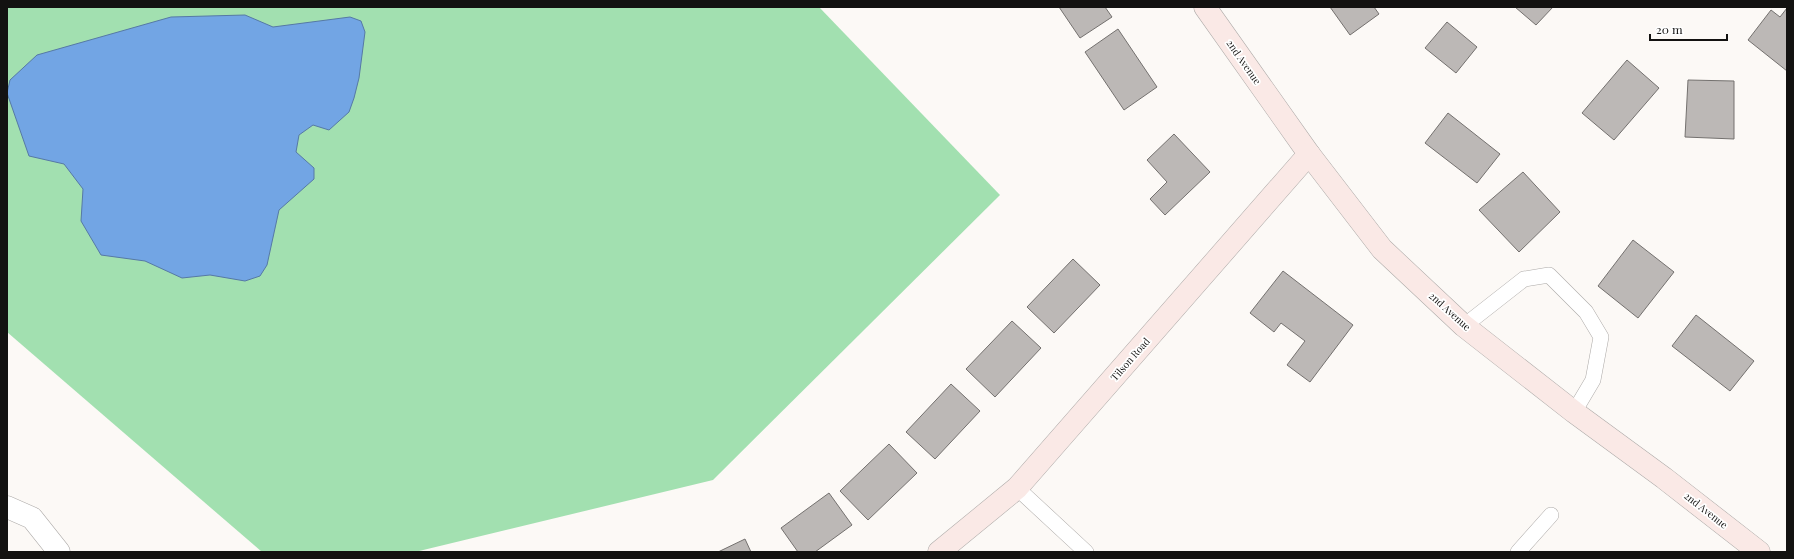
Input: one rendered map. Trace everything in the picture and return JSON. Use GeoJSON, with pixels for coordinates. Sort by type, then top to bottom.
{"type":"FeatureCollection","features":[{"type":"Feature","properties":{"kind":"street","name":"2nd Avenue"},"geometry":{"type":"LineString","coordinates":[[1205,7],[1310,154],[1382,249],[1464,326],[1574,412],[1664,478],[1759,552]]}},
{"type":"Feature","properties":{"kind":"street","name":"Tilson Road"},"geometry":{"type":"LineString","coordinates":[[940,552],[1017,488],[1310,154]]}},
{"type":"Feature","properties":{"kind":"street"},"geometry":{"type":"LineString","coordinates":[[7,507],[32,518],[59,552]]}},
{"type":"Feature","properties":{"kind":"lane"},"geometry":{"type":"LineString","coordinates":[[1464,326],[1524,279],[1549,275],[1586,312],[1601,337],[1593,380],[1574,412]]}},
{"type":"Feature","properties":{"kind":"lane"},"geometry":{"type":"LineString","coordinates":[[1017,488],[1086,552]]}},
{"type":"Feature","properties":{"kind":"lane"},"geometry":{"type":"LineString","coordinates":[[1518,552],[1551,514]]}},
{"type":"Feature","properties":{"kind":"green space"},"geometry":{"type":"Polygon","coordinates":[[[7,7],[819,7],[1000,195],[713,480],[415,552],[262,552],[7,332],[7,7]]]}},
{"type":"Feature","properties":{"kind":"water"},"geometry":{"type":"Polygon","coordinates":[[[245,15],[273,27],[350,17],[361,21],[365,32],[359,78],[349,112],[329,130],[313,125],[299,135],[296,152],[314,168],[314,179],[279,210],[267,265],[260,276],[245,281],[210,275],[182,278],[145,261],[101,255],[81,221],[83,189],[64,164],[29,156],[7,93],[10,80],[37,55],[171,17],[245,15]]]}},
{"type":"Feature","properties":{"kind":"building"},"geometry":{"type":"Polygon","coordinates":[[[1059,7],[1105,7],[1112,17],[1080,38],[1059,7]]]}},
{"type":"Feature","properties":{"kind":"building"},"geometry":{"type":"Polygon","coordinates":[[[1330,7],[1374,7],[1379,14],[1350,35],[1330,7]]]}},
{"type":"Feature","properties":{"kind":"building"},"geometry":{"type":"Polygon","coordinates":[[[1515,7],[1553,7],[1536,25],[1515,7]]]}},
{"type":"Feature","properties":{"kind":"building"},"geometry":{"type":"Polygon","coordinates":[[[1787,8],[1787,71],[1748,40],[1771,10],[1780,17],[1787,8]]]}},
{"type":"Feature","properties":{"kind":"building"},"geometry":{"type":"Polygon","coordinates":[[[1447,22],[1477,47],[1456,73],[1425,48],[1447,22]]]}},
{"type":"Feature","properties":{"kind":"building"},"geometry":{"type":"Polygon","coordinates":[[[1118,29],[1157,87],[1124,110],[1085,52],[1118,29]]]}},
{"type":"Feature","properties":{"kind":"building"},"geometry":{"type":"Polygon","coordinates":[[[1627,60],[1659,88],[1614,140],[1582,113],[1627,60]]]}},
{"type":"Feature","properties":{"kind":"building"},"geometry":{"type":"Polygon","coordinates":[[[1688,80],[1734,81],[1734,139],[1685,137],[1688,80]]]}},
{"type":"Feature","properties":{"kind":"building"},"geometry":{"type":"Polygon","coordinates":[[[1448,113],[1500,154],[1477,183],[1425,143],[1448,113]]]}},
{"type":"Feature","properties":{"kind":"building"},"geometry":{"type":"Polygon","coordinates":[[[1174,134],[1210,172],[1165,215],[1150,199],[1167,182],[1147,160],[1174,134]]]}},
{"type":"Feature","properties":{"kind":"building"},"geometry":{"type":"Polygon","coordinates":[[[1523,172],[1560,212],[1519,252],[1479,210],[1523,172]]]}},
{"type":"Feature","properties":{"kind":"building"},"geometry":{"type":"Polygon","coordinates":[[[1633,240],[1674,272],[1638,318],[1598,286],[1633,240]]]}},
{"type":"Feature","properties":{"kind":"building"},"geometry":{"type":"Polygon","coordinates":[[[1073,259],[1100,285],[1054,333],[1027,307],[1073,259]]]}},
{"type":"Feature","properties":{"kind":"building"},"geometry":{"type":"Polygon","coordinates":[[[1283,271],[1353,325],[1310,382],[1287,365],[1305,341],[1281,323],[1274,332],[1250,313],[1283,271]]]}},
{"type":"Feature","properties":{"kind":"building"},"geometry":{"type":"Polygon","coordinates":[[[1696,315],[1754,361],[1730,391],[1672,346],[1696,315]]]}},
{"type":"Feature","properties":{"kind":"building"},"geometry":{"type":"Polygon","coordinates":[[[1012,321],[1041,348],[995,397],[966,369],[1012,321]]]}},
{"type":"Feature","properties":{"kind":"building"},"geometry":{"type":"Polygon","coordinates":[[[951,384],[980,411],[935,459],[906,432],[951,384]]]}},
{"type":"Feature","properties":{"kind":"building"},"geometry":{"type":"Polygon","coordinates":[[[889,444],[917,473],[868,520],[840,491],[889,444]]]}},
{"type":"Feature","properties":{"kind":"building"},"geometry":{"type":"Polygon","coordinates":[[[829,493],[852,525],[815,552],[798,552],[781,528],[829,493]]]}},
{"type":"Feature","properties":{"kind":"building"},"geometry":{"type":"Polygon","coordinates":[[[745,539],[751,552],[718,552],[745,539]]]}}]}
